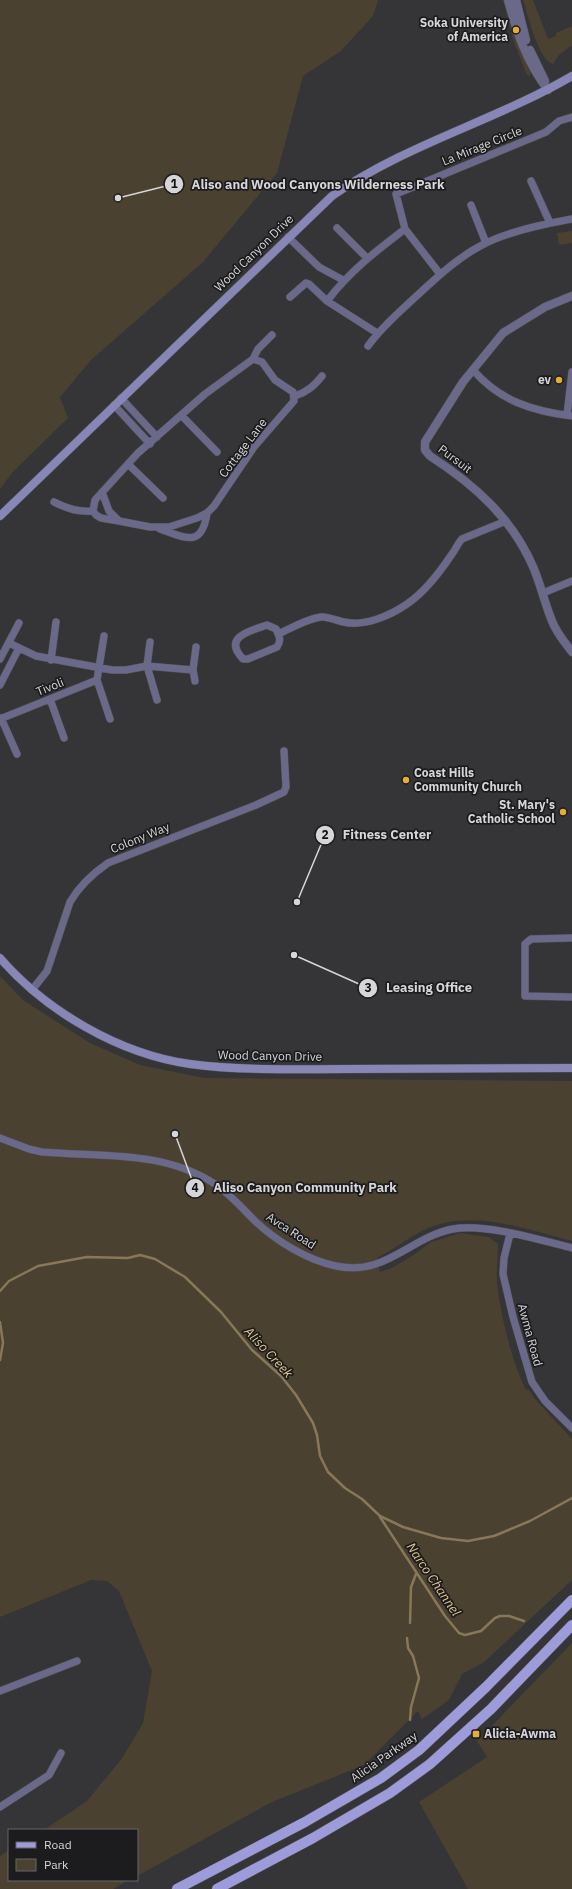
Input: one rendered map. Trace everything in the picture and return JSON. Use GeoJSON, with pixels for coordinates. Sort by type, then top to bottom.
{"type":"FeatureCollection","features":[{"type":"Feature","properties":{"kind":"main road","name":"Wood Canyon Drive"},"geometry":{"type":"LineString","coordinates":[[0,516],[332,196],[399,157],[548,90],[572,76]]}},
{"type":"Feature","properties":{"kind":"main road","name":"Wood Canyon Drive"},"geometry":{"type":"LineString","coordinates":[[0,958],[32,990],[72,1019],[97,1033],[126,1046],[188,1064],[234,1069],[298,1070],[572,1068]]}},
{"type":"Feature","properties":{"kind":"main road","name":"Alicia Parkway"},"geometry":{"type":"LineString","coordinates":[[177,1889],[305,1822],[381,1778],[413,1755],[472,1701],[572,1600]]}},
{"type":"Feature","properties":{"kind":"main road"},"geometry":{"type":"LineString","coordinates":[[217,1889],[332,1828],[390,1793],[430,1764],[491,1709],[572,1625]]}},
{"type":"Feature","properties":{"kind":"street"},"geometry":{"type":"LineString","coordinates":[[508,0],[526,54],[536,73],[548,90]]}},
{"type":"Feature","properties":{"kind":"street"},"geometry":{"type":"LineString","coordinates":[[516,0],[524,34],[548,90]]}},
{"type":"Feature","properties":{"kind":"street","name":"La Mirage Circle"},"geometry":{"type":"LineString","coordinates":[[406,228],[395,196],[397,193],[546,132],[559,121],[572,117]]}},
{"type":"Feature","properties":{"kind":"street"},"geometry":{"type":"LineString","coordinates":[[531,181],[550,223]]}},
{"type":"Feature","properties":{"kind":"street"},"geometry":{"type":"LineString","coordinates":[[472,205],[486,243]]}},
{"type":"Feature","properties":{"kind":"street"},"geometry":{"type":"LineString","coordinates":[[368,346],[377,333],[440,274],[486,243],[550,223],[572,219]]}},
{"type":"Feature","properties":{"kind":"street"},"geometry":{"type":"LineString","coordinates":[[337,228],[367,258]]}},
{"type":"Feature","properties":{"kind":"street"},"geometry":{"type":"LineString","coordinates":[[327,301],[343,280],[367,258],[406,228],[440,274]]}},
{"type":"Feature","properties":{"kind":"street"},"geometry":{"type":"LineString","coordinates":[[288,237],[320,267],[343,280]]}},
{"type":"Feature","properties":{"kind":"street"},"geometry":{"type":"LineString","coordinates":[[290,297],[304,284],[309,284],[327,301],[377,333]]}},
{"type":"Feature","properties":{"kind":"street","name":"Pursuit"},"geometry":{"type":"LineString","coordinates":[[572,296],[545,307],[503,333],[473,370],[425,442],[425,450],[430,456],[483,495],[506,521],[524,548],[543,593],[552,623],[572,652]]}},
{"type":"Feature","properties":{"kind":"street"},"geometry":{"type":"LineString","coordinates":[[93,511],[95,500],[128,464],[205,394],[253,359],[258,349],[272,335]]}},
{"type":"Feature","properties":{"kind":"street"},"geometry":{"type":"LineString","coordinates":[[253,359],[262,362],[269,373],[291,390],[295,396],[305,393],[313,387],[322,376]]}},
{"type":"Feature","properties":{"kind":"street"},"geometry":{"type":"LineString","coordinates":[[473,370],[483,382],[500,394],[521,405],[540,412],[570,416],[572,372]]}},
{"type":"Feature","properties":{"kind":"street","name":"Cottage Lane"},"geometry":{"type":"LineString","coordinates":[[160,528],[197,518],[207,513],[214,506],[254,447],[294,401],[295,396]]}},
{"type":"Feature","properties":{"kind":"street"},"geometry":{"type":"LineString","coordinates":[[121,398],[157,437]]}},
{"type":"Feature","properties":{"kind":"street"},"geometry":{"type":"LineString","coordinates":[[114,405],[150,444]]}},
{"type":"Feature","properties":{"kind":"street","name":"Cottage Lane"},"geometry":{"type":"LineString","coordinates":[[182,416],[217,452]]}},
{"type":"Feature","properties":{"kind":"street"},"geometry":{"type":"LineString","coordinates":[[128,464],[163,498]]}},
{"type":"Feature","properties":{"kind":"street"},"geometry":{"type":"LineString","coordinates":[[102,492],[109,511],[119,521]]}},
{"type":"Feature","properties":{"kind":"street","name":"Cottage Lane"},"geometry":{"type":"LineString","coordinates":[[54,502],[68,509],[79,512],[93,511],[96,516],[101,518],[160,528],[182,537],[190,538],[196,537],[205,526],[207,513]]}},
{"type":"Feature","properties":{"kind":"street"},"geometry":{"type":"LineString","coordinates":[[278,634],[323,616],[345,623],[356,624],[396,610],[408,603],[425,589],[462,539],[506,521]]}},
{"type":"Feature","properties":{"kind":"street"},"geometry":{"type":"LineString","coordinates":[[543,593],[572,581]]}},
{"type":"Feature","properties":{"kind":"street"},"geometry":{"type":"LineString","coordinates":[[51,660],[56,622]]}},
{"type":"Feature","properties":{"kind":"street"},"geometry":{"type":"LineString","coordinates":[[0,659],[19,623]]}},
{"type":"Feature","properties":{"kind":"street"},"geometry":{"type":"LineString","coordinates":[[267,625],[276,629],[278,634],[280,639],[277,647],[248,659],[243,659],[236,648],[236,641],[239,636],[267,625]]}},
{"type":"Feature","properties":{"kind":"street"},"geometry":{"type":"LineString","coordinates":[[104,636],[97,680],[110,719]]}},
{"type":"Feature","properties":{"kind":"street"},"geometry":{"type":"LineString","coordinates":[[150,642],[147,666],[157,700]]}},
{"type":"Feature","properties":{"kind":"street","name":"Tivoli"},"geometry":{"type":"LineString","coordinates":[[9,643],[36,656],[100,668],[126,670],[147,666],[193,670]]}},
{"type":"Feature","properties":{"kind":"street"},"geometry":{"type":"LineString","coordinates":[[195,681],[193,670],[196,647]]}},
{"type":"Feature","properties":{"kind":"street"},"geometry":{"type":"LineString","coordinates":[[0,685],[19,648]]}},
{"type":"Feature","properties":{"kind":"street","name":"Tivoli"},"geometry":{"type":"LineString","coordinates":[[1,719],[97,680]]}},
{"type":"Feature","properties":{"kind":"street"},"geometry":{"type":"LineString","coordinates":[[50,699],[64,738]]}},
{"type":"Feature","properties":{"kind":"street"},"geometry":{"type":"LineString","coordinates":[[1,719],[16,754]]}},
{"type":"Feature","properties":{"kind":"street","name":"Colony Way"},"geometry":{"type":"LineString","coordinates":[[32,990],[47,971],[70,902],[75,892],[89,877],[108,863],[256,805],[284,792],[286,787],[284,751]]}},
{"type":"Feature","properties":{"kind":"street"},"geometry":{"type":"LineString","coordinates":[[572,938],[531,939],[525,944],[525,996],[572,997]]}},
{"type":"Feature","properties":{"kind":"street","name":"Avca Road"},"geometry":{"type":"LineString","coordinates":[[0,1138],[29,1149],[42,1152],[130,1157],[159,1162],[193,1172],[215,1184],[227,1193],[256,1222],[278,1239],[310,1257],[336,1266],[353,1268],[380,1264],[395,1257],[425,1238],[455,1228],[475,1228],[572,1248]]}},
{"type":"Feature","properties":{"kind":"street","name":"Awma Road"},"geometry":{"type":"LineString","coordinates":[[510,1234],[504,1258],[503,1274],[529,1374],[539,1394],[572,1428]]}},
{"type":"Feature","properties":{"kind":"street"},"geometry":{"type":"LineString","coordinates":[[0,1692],[78,1661]]}},
{"type":"Feature","properties":{"kind":"street"},"geometry":{"type":"LineString","coordinates":[[0,1807],[49,1775],[61,1753]]}},
{"type":"Feature","properties":{"kind":"green space"},"geometry":{"type":"Polygon","coordinates":[[[0,0],[378,0],[373,16],[341,51],[303,76],[277,173],[203,262],[91,360],[60,397],[68,418],[12,473],[0,489],[0,0]]]}},
{"type":"Feature","properties":{"kind":"green space"},"geometry":{"type":"Polygon","coordinates":[[[503,0],[506,0],[514,34],[530,72],[530,76],[527,75],[514,42],[503,0]]]}},
{"type":"Feature","properties":{"kind":"green space"},"geometry":{"type":"Polygon","coordinates":[[[523,0],[533,0],[548,39],[556,36],[556,33],[572,26],[572,45],[559,55],[553,64],[548,61],[538,46],[523,0]]]}},
{"type":"Feature","properties":{"kind":"green space"},"geometry":{"type":"Polygon","coordinates":[[[572,231],[572,243],[559,245],[557,233],[572,231]]]}},
{"type":"Feature","properties":{"kind":"green space"},"geometry":{"type":"Polygon","coordinates":[[[0,976],[23,1000],[90,1043],[140,1065],[204,1078],[572,1081],[572,1241],[497,1222],[477,1220],[458,1221],[440,1224],[422,1231],[377,1258],[380,1272],[392,1268],[431,1242],[460,1233],[489,1237],[498,1244],[497,1279],[499,1296],[507,1338],[516,1365],[526,1390],[528,1389],[535,1399],[572,1439],[572,1580],[484,1662],[462,1674],[449,1700],[422,1719],[418,1711],[364,1765],[272,1802],[138,1875],[138,1829],[45,1829],[87,1801],[123,1757],[143,1723],[152,1671],[119,1591],[107,1581],[91,1580],[0,1617],[0,976]]]}},
{"type":"Feature","properties":{"kind":"green space"},"geometry":{"type":"Polygon","coordinates":[[[572,1643],[572,1889],[468,1889],[419,1802],[487,1757],[477,1741],[572,1643]]]}},
{"type":"Feature","properties":{"kind":"green space"},"geometry":{"type":"Polygon","coordinates":[[[8,1851],[8,1881],[127,1881],[113,1889],[0,1889],[0,1856],[8,1851]]]}},
{"type":"Feature","properties":{"kind":"waterway","name":"Aliso Creek"},"geometry":{"type":"LineString","coordinates":[[0,1291],[9,1281],[38,1266],[87,1257],[128,1258],[140,1255],[155,1259],[185,1277],[221,1312],[252,1350],[281,1376],[296,1395],[313,1423],[317,1435],[320,1456],[328,1472],[345,1488],[362,1499],[380,1516],[403,1527],[441,1538],[468,1541],[494,1536],[530,1521],[572,1498]]}},
{"type":"Feature","properties":{"kind":"waterway","name":"Aliso Creek"},"geometry":{"type":"LineString","coordinates":[[0,1322],[3,1343],[0,1360]]}},
{"type":"Feature","properties":{"kind":"waterway","name":"Narco Channel"},"geometry":{"type":"LineString","coordinates":[[380,1517],[445,1616],[459,1633],[465,1635],[481,1631],[495,1618],[500,1616],[509,1616],[524,1621]]}},
{"type":"Feature","properties":{"kind":"waterway"},"geometry":{"type":"LineString","coordinates":[[410,1623],[411,1587],[416,1574]]}},
{"type":"Feature","properties":{"kind":"waterway"},"geometry":{"type":"LineString","coordinates":[[407,1638],[408,1648],[413,1656],[419,1678],[411,1707],[410,1720]]}},
{"type":"Feature","properties":{"kind":"place","name":"Soka University of America"},"geometry":{"type":"Point","coordinates":[516,30]}},
{"type":"Feature","properties":{"kind":"place","name":"Aliso and Wood Canyons Wilderness Park"},"geometry":{"type":"Point","coordinates":[118,198]}},
{"type":"Feature","properties":{"kind":"place","name":"ev"},"geometry":{"type":"Point","coordinates":[559,380]}},
{"type":"Feature","properties":{"kind":"place","name":"Coast Hills Community Church"},"geometry":{"type":"Point","coordinates":[406,780]}},
{"type":"Feature","properties":{"kind":"place","name":"St. Mary's Catholic School"},"geometry":{"type":"Point","coordinates":[563,812]}},
{"type":"Feature","properties":{"kind":"place","name":"Fitness Center"},"geometry":{"type":"Point","coordinates":[297,902]}},
{"type":"Feature","properties":{"kind":"place","name":"Leasing Office"},"geometry":{"type":"Point","coordinates":[294,955]}},
{"type":"Feature","properties":{"kind":"place","name":"Aliso Canyon Community Park"},"geometry":{"type":"Point","coordinates":[175,1134]}},
{"type":"Feature","properties":{"kind":"place","name":"Alicia-Awma"},"geometry":{"type":"Point","coordinates":[476,1734]}}]}
